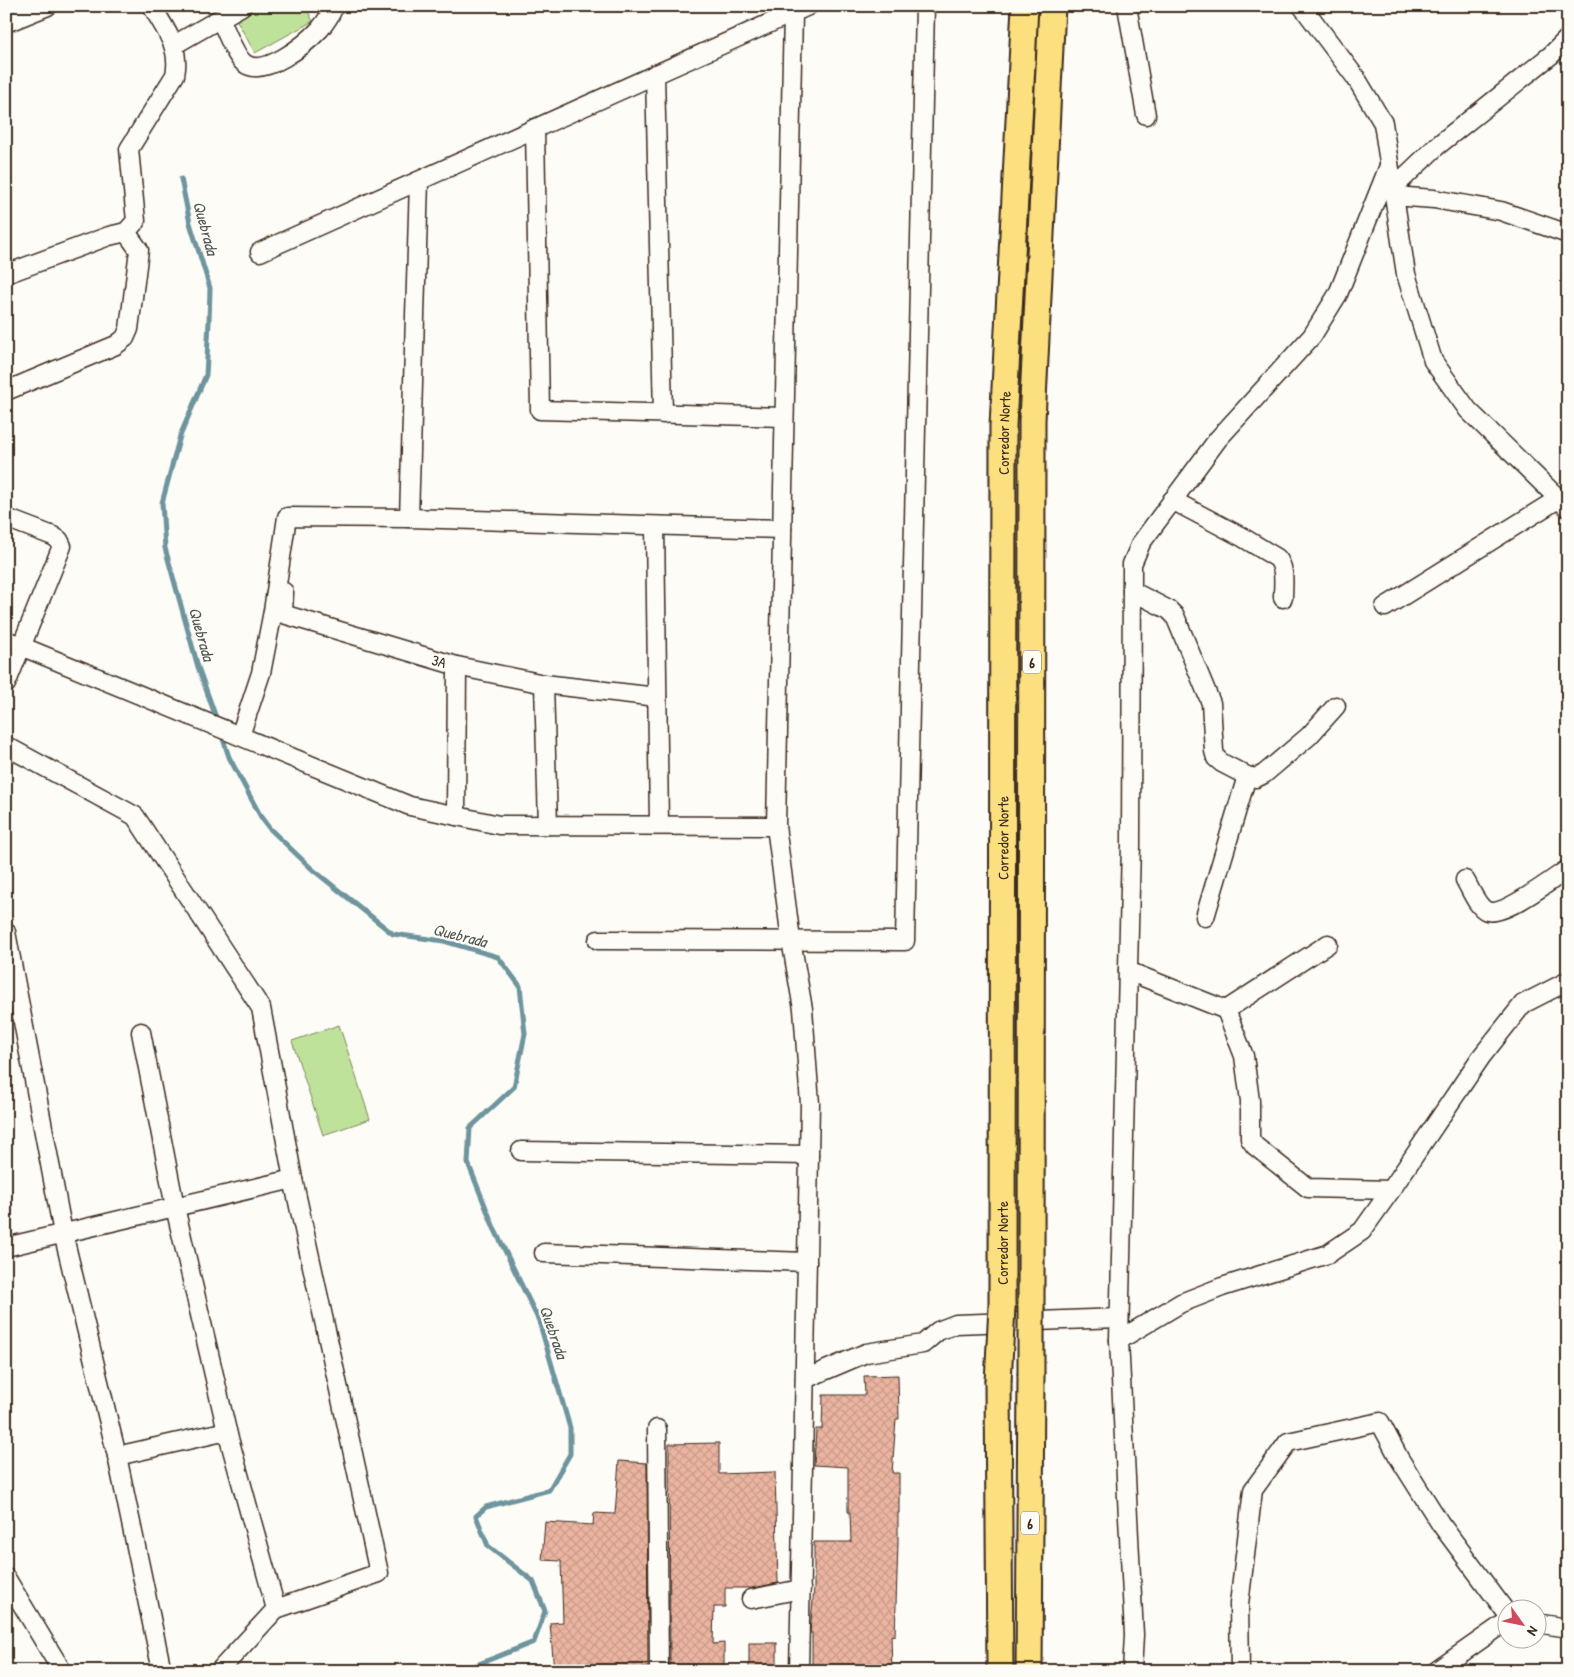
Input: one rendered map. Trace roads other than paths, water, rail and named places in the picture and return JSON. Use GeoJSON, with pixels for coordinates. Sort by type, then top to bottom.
{"type":"FeatureCollection","features":[{"type":"Feature","properties":{"kind":"highway","name":"Corredor Norte"},"geometry":{"type":"LineString","coordinates":[[1030,1671],[1032,422],[1051,12]]}},
{"type":"Feature","properties":{"kind":"highway","name":"Corredor Norte"},"geometry":{"type":"LineString","coordinates":[[1000,1671],[998,1382],[1002,1307],[1003,426],[1025,13]]}},
{"type":"Feature","properties":{"kind":"street"},"geometry":{"type":"LineString","coordinates":[[6,23],[48,6]]}},
{"type":"Feature","properties":{"kind":"street"},"geometry":{"type":"LineString","coordinates":[[6,274],[109,236],[126,232],[136,221],[129,148],[175,75],[178,62],[174,45],[152,6]]}},
{"type":"Feature","properties":{"kind":"street"},"geometry":{"type":"LineString","coordinates":[[174,45],[221,20],[242,6]]}},
{"type":"Feature","properties":{"kind":"street"},"geometry":{"type":"LineString","coordinates":[[221,20],[240,60],[246,65],[257,67],[270,64],[297,49],[321,28],[334,6]]}},
{"type":"Feature","properties":{"kind":"street"},"geometry":{"type":"LineString","coordinates":[[598,940],[905,940],[925,6]]}},
{"type":"Feature","properties":{"kind":"street"},"geometry":{"type":"LineString","coordinates":[[1127,6],[1146,115]]}},
{"type":"Feature","properties":{"kind":"street"},"geometry":{"type":"LineString","coordinates":[[1302,6],[1356,78],[1383,123],[1406,274],[1433,361],[1468,410],[1563,503],[1384,607]]}},
{"type":"Feature","properties":{"kind":"street"},"geometry":{"type":"LineString","coordinates":[[260,252],[800,9],[784,417],[776,826],[791,940],[803,1009],[810,1104],[799,1671]]}},
{"type":"Feature","properties":{"kind":"street"},"geometry":{"type":"LineString","coordinates":[[1393,192],[1438,146],[1551,55],[1568,38]]}},
{"type":"Feature","properties":{"kind":"street"},"geometry":{"type":"LineString","coordinates":[[655,74],[663,414]]}},
{"type":"Feature","properties":{"kind":"street"},"geometry":{"type":"LineString","coordinates":[[535,128],[540,410],[784,417]]}},
{"type":"Feature","properties":{"kind":"street"},"geometry":{"type":"LineString","coordinates":[[1132,1671],[1134,1634],[1118,1340],[1131,845],[1132,564],[1141,543],[1218,439],[1312,336],[1338,294],[1389,166]]}},
{"type":"Feature","properties":{"kind":"street"},"geometry":{"type":"LineString","coordinates":[[408,518],[419,181]]}},
{"type":"Feature","properties":{"kind":"street"},"geometry":{"type":"LineString","coordinates":[[1393,192],[1500,211],[1568,234]]}},
{"type":"Feature","properties":{"kind":"street"},"geometry":{"type":"LineString","coordinates":[[6,391],[116,346],[125,338],[129,329],[139,250],[126,232]]}},
{"type":"Feature","properties":{"kind":"street"},"geometry":{"type":"LineString","coordinates":[[1172,500],[1242,537],[1276,558],[1281,563],[1283,570],[1283,598]]}},
{"type":"Feature","properties":{"kind":"street"},"geometry":{"type":"LineString","coordinates":[[236,735],[261,672],[273,612],[287,517],[408,518],[782,530]]}},
{"type":"Feature","properties":{"kind":"street"},"geometry":{"type":"LineString","coordinates":[[6,518],[53,536],[59,540],[62,546],[14,643],[6,684]]}},
{"type":"Feature","properties":{"kind":"street"},"geometry":{"type":"LineString","coordinates":[[656,526],[659,825]]}},
{"type":"Feature","properties":{"kind":"street","name":"3A"},"geometry":{"type":"LineString","coordinates":[[281,557],[285,568],[283,614],[457,666],[544,684],[658,697]]}},
{"type":"Feature","properties":{"kind":"street"},"geometry":{"type":"LineString","coordinates":[[1132,591],[1170,610],[1175,616],[1210,703],[1214,751],[1216,758],[1222,763],[1247,776],[1256,778],[1272,768],[1309,736],[1336,706]]}},
{"type":"Feature","properties":{"kind":"street"},"geometry":{"type":"LineString","coordinates":[[14,643],[410,806],[499,825],[776,826]]}},
{"type":"Feature","properties":{"kind":"street"},"geometry":{"type":"LineString","coordinates":[[456,816],[457,666]]}},
{"type":"Feature","properties":{"kind":"street"},"geometry":{"type":"LineString","coordinates":[[544,684],[548,825]]}},
{"type":"Feature","properties":{"kind":"street"},"geometry":{"type":"LineString","coordinates":[[6,746],[134,816],[261,1008],[293,1179],[379,1573],[276,1609],[219,1671]]}},
{"type":"Feature","properties":{"kind":"street"},"geometry":{"type":"LineString","coordinates":[[1205,917],[1247,776]]}},
{"type":"Feature","properties":{"kind":"street"},"geometry":{"type":"LineString","coordinates":[[1465,880],[1485,911],[1496,912],[1517,903],[1568,869]]}},
{"type":"Feature","properties":{"kind":"street"},"geometry":{"type":"LineString","coordinates":[[6,932],[10,968],[63,1233],[117,1456],[162,1671]]}},
{"type":"Feature","properties":{"kind":"street"},"geometry":{"type":"LineString","coordinates":[[1226,1010],[1328,944]]}},
{"type":"Feature","properties":{"kind":"street"},"geometry":{"type":"LineString","coordinates":[[1128,971],[1226,1010],[1244,1056],[1250,1101],[1250,1139],[1255,1146],[1308,1188],[1391,1190]]}},
{"type":"Feature","properties":{"kind":"street"},"geometry":{"type":"LineString","coordinates":[[1118,1340],[1181,1303],[1222,1287],[1328,1254],[1362,1231],[1481,1057],[1523,1004],[1568,981]]}},
{"type":"Feature","properties":{"kind":"street"},"geometry":{"type":"LineString","coordinates":[[141,1032],[175,1207],[227,1431],[276,1609]]}},
{"type":"Feature","properties":{"kind":"street"},"geometry":{"type":"LineString","coordinates":[[521,1151],[809,1155]]}},
{"type":"Feature","properties":{"kind":"street"},"geometry":{"type":"LineString","coordinates":[[6,1246],[293,1179]]}},
{"type":"Feature","properties":{"kind":"street"},"geometry":{"type":"LineString","coordinates":[[544,1253],[807,1262]]}},
{"type":"Feature","properties":{"kind":"street"},"geometry":{"type":"LineString","coordinates":[[805,1379],[866,1353],[922,1344],[938,1331],[956,1324],[1119,1318]]}},
{"type":"Feature","properties":{"kind":"street"},"geometry":{"type":"LineString","coordinates":[[1240,1671],[1239,1604],[1253,1490],[1288,1442],[1380,1422],[1399,1458],[1440,1523],[1497,1600]]}},
{"type":"Feature","properties":{"kind":"street"},"geometry":{"type":"LineString","coordinates":[[657,1429],[659,1671]]}},
{"type":"Feature","properties":{"kind":"street"},"geometry":{"type":"LineString","coordinates":[[117,1456],[227,1431]]}},
{"type":"Feature","properties":{"kind":"street"},"geometry":{"type":"LineString","coordinates":[[6,1578],[62,1671]]}},
{"type":"Feature","properties":{"kind":"street"},"geometry":{"type":"LineString","coordinates":[[751,1599],[801,1589]]}},
{"type":"Feature","properties":{"kind":"street"},"geometry":{"type":"LineString","coordinates":[[1546,1625],[1568,1628]]}},
{"type":"Feature","properties":{"kind":"street"},"geometry":{"type":"LineString","coordinates":[[1436,1671],[1496,1629]]}},
{"type":"Feature","properties":{"kind":"waterway","name":"Quebrada"},"geometry":{"type":"LineString","coordinates":[[181,179],[190,223],[210,288],[209,322],[206,375],[180,436],[162,503],[165,548],[198,667],[218,723]]}},
{"type":"Feature","properties":{"kind":"waterway","name":"Quebrada"},"geometry":{"type":"LineString","coordinates":[[221,733],[229,757],[261,817],[269,828],[312,869],[393,934],[444,941],[498,957],[520,986],[525,1034],[514,1087],[470,1128],[468,1163],[494,1228],[539,1321],[570,1428],[570,1454],[549,1490],[486,1507],[476,1516],[488,1546],[533,1581],[545,1611],[534,1642],[461,1671]]}}]}
